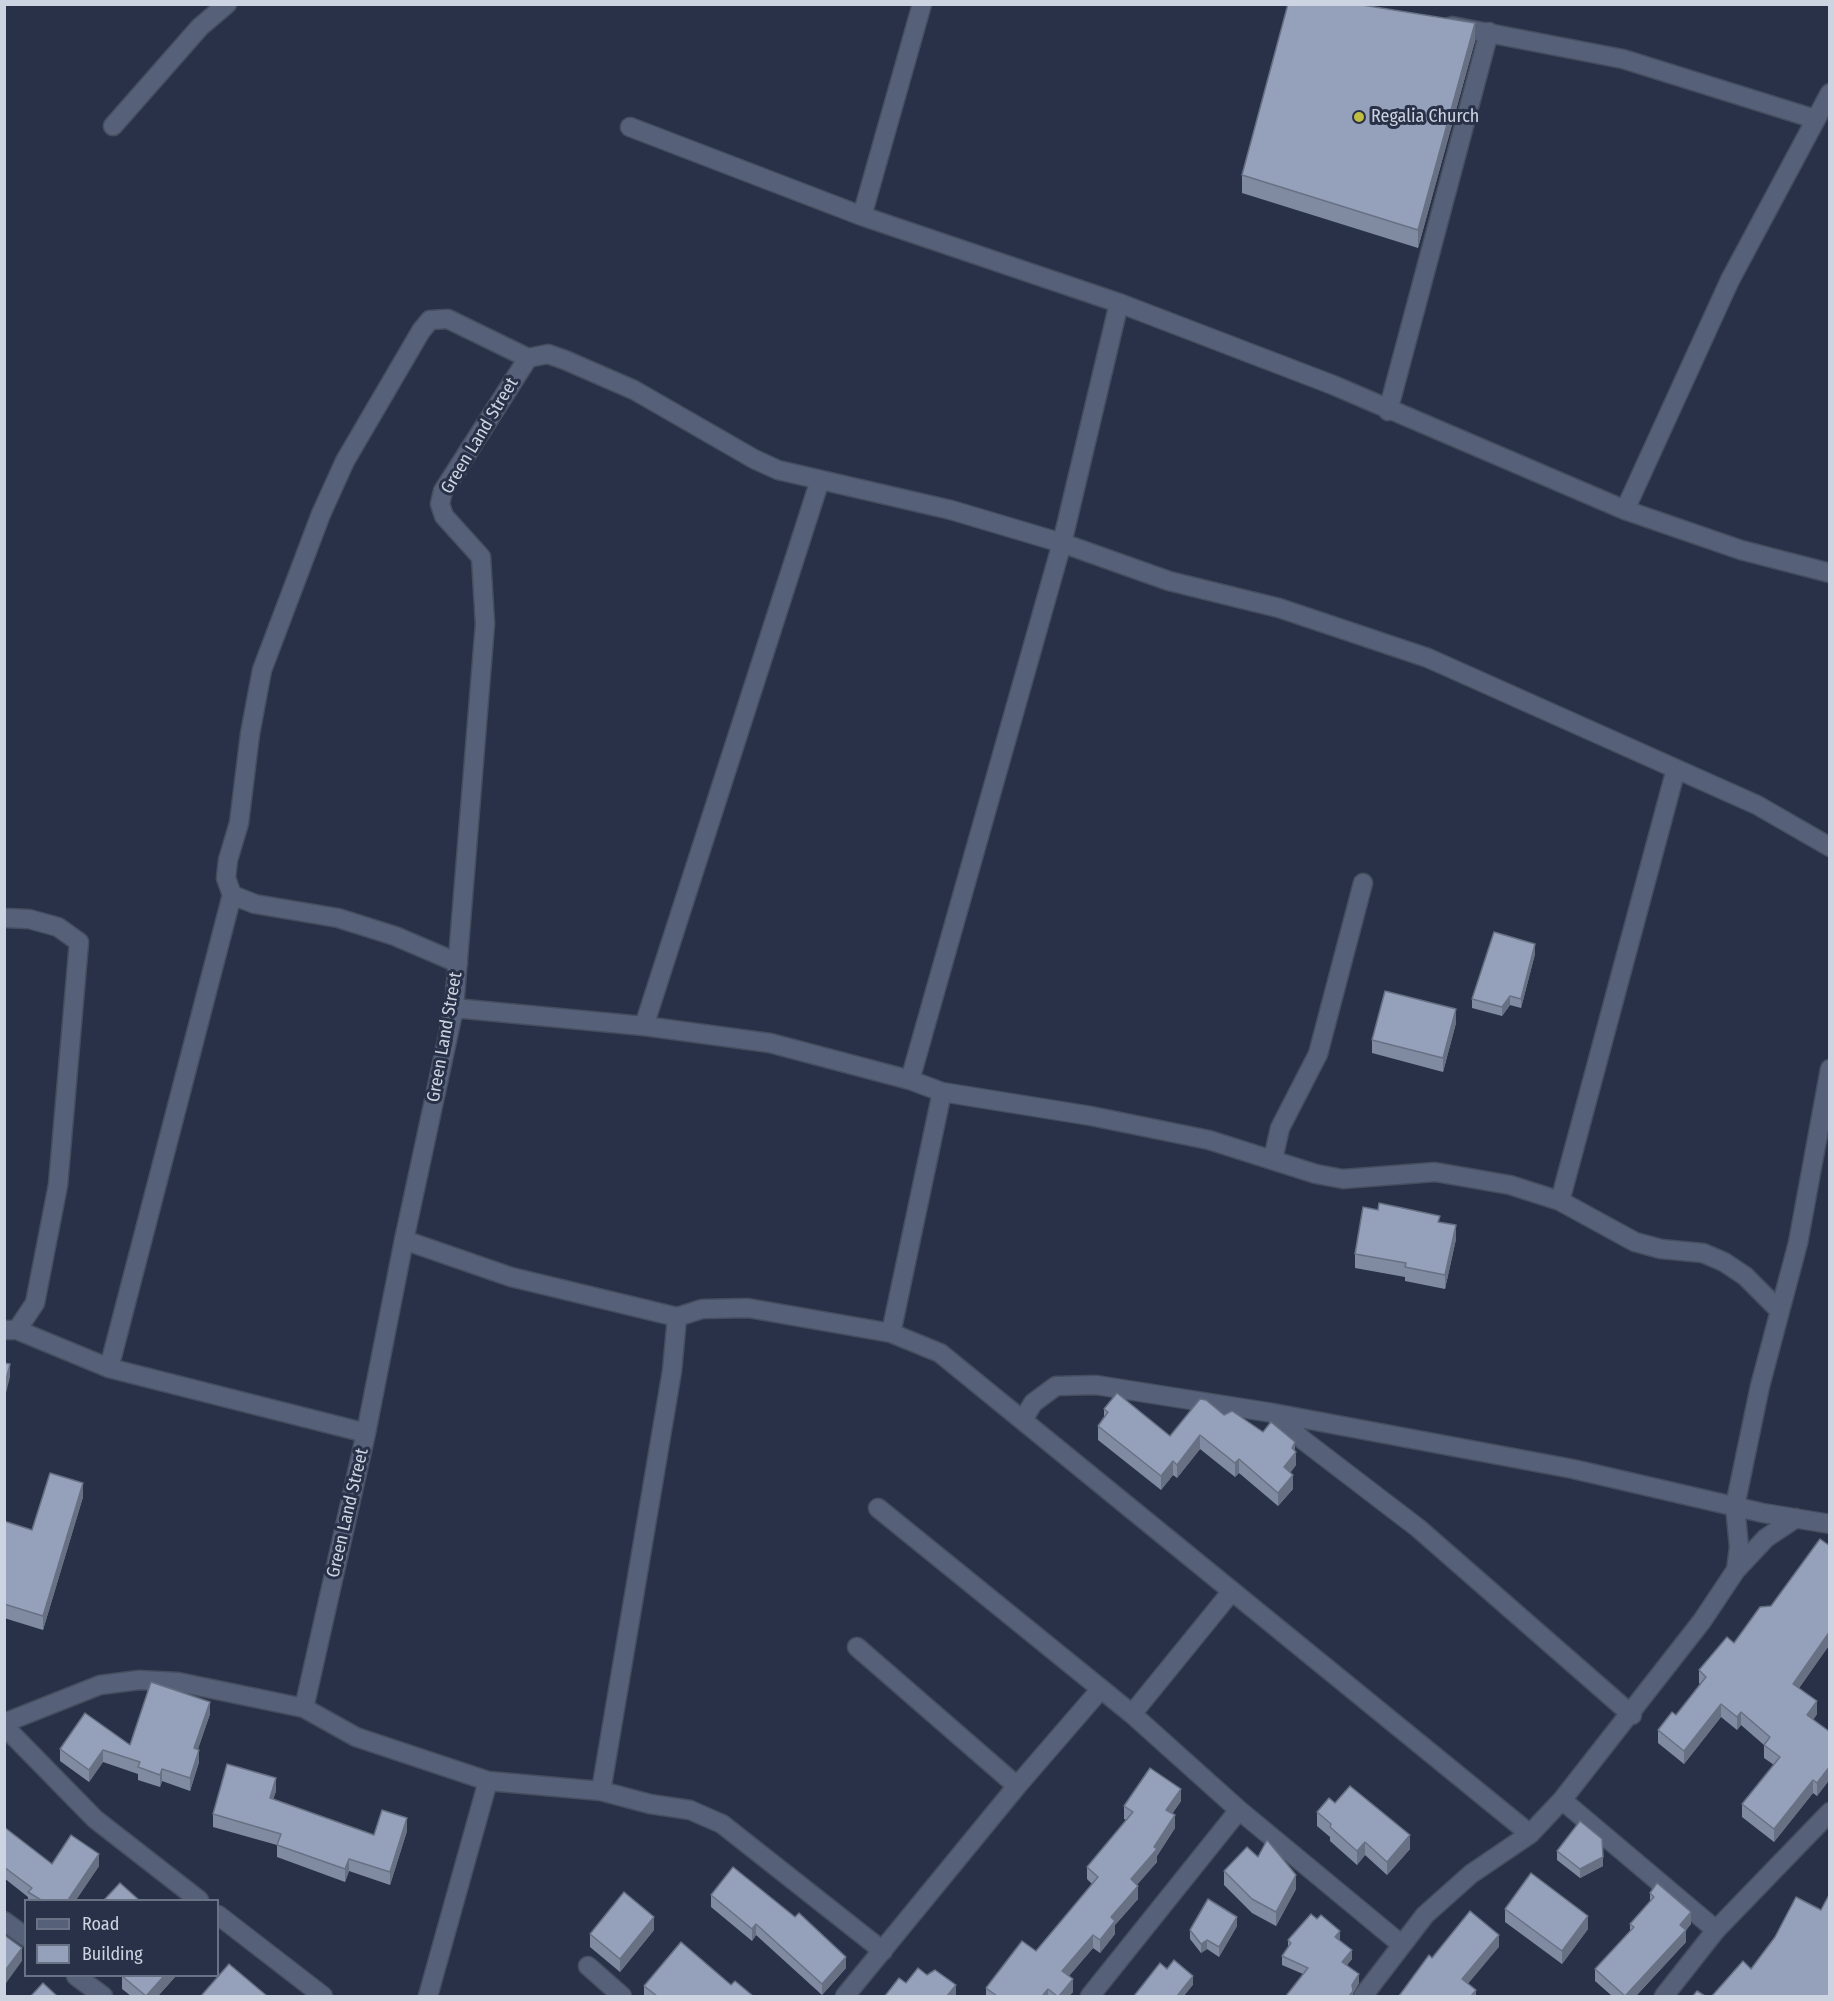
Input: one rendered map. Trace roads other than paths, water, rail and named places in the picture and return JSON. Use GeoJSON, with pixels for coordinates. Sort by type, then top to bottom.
{"type":"FeatureCollection","features":[{"type":"Feature","properties":{"kind":"street"},"geometry":{"type":"LineString","coordinates":[[113,126],[200,27],[227,4]]}},
{"type":"Feature","properties":{"kind":"street"},"geometry":{"type":"LineString","coordinates":[[862,216],[922,4]]}},
{"type":"Feature","properties":{"kind":"street"},"geometry":{"type":"LineString","coordinates":[[1431,22],[1623,59],[1815,119]]}},
{"type":"Feature","properties":{"kind":"street"},"geometry":{"type":"LineString","coordinates":[[1388,411],[1489,32]]}},
{"type":"Feature","properties":{"kind":"street"},"geometry":{"type":"LineString","coordinates":[[1625,510],[1730,280],[1830,93]]}},
{"type":"Feature","properties":{"kind":"street"},"geometry":{"type":"LineString","coordinates":[[630,127],[862,216],[1119,303],[1333,385],[1388,411],[1625,510],[1741,550],[1830,573]]}},
{"type":"Feature","properties":{"kind":"street"},"geometry":{"type":"LineString","coordinates":[[910,1080],[1062,543],[1119,303]]}},
{"type":"Feature","properties":{"kind":"street"},"geometry":{"type":"LineString","coordinates":[[109,1368],[232,895],[226,878],[228,860],[239,823],[250,734],[262,670],[321,514],[345,461],[420,331],[430,320],[448,319],[528,358],[548,354],[565,360],[634,390],[753,459],[778,470],[951,510],[1062,543],[1169,581],[1279,608],[1428,657],[1757,805],[1830,847]]}},
{"type":"Feature","properties":{"kind":"street","name":"Green Land Street"},"geometry":{"type":"LineString","coordinates":[[304,1708],[366,1433],[404,1240],[454,1008],[485,624],[481,557],[444,516],[440,504],[442,491],[528,358]]}},
{"type":"Feature","properties":{"kind":"street"},"geometry":{"type":"LineString","coordinates":[[644,1026],[820,480]]}},
{"type":"Feature","properties":{"kind":"street"},"geometry":{"type":"LineString","coordinates":[[1560,1201],[1676,769]]}},
{"type":"Feature","properties":{"kind":"street"},"geometry":{"type":"LineString","coordinates":[[1273,1159],[1280,1128],[1318,1054],[1363,883]]}},
{"type":"Feature","properties":{"kind":"street"},"geometry":{"type":"LineString","coordinates":[[232,895],[255,904],[338,918],[395,936],[458,963]]}},
{"type":"Feature","properties":{"kind":"street"},"geometry":{"type":"LineString","coordinates":[[4,918],[29,919],[58,927],[79,942],[58,1185],[35,1303],[11,1330],[109,1368],[366,1433]]}},
{"type":"Feature","properties":{"kind":"street"},"geometry":{"type":"LineString","coordinates":[[454,1008],[644,1026],[770,1043],[910,1080],[942,1092],[1209,1140],[1343,1179],[1435,1172],[1510,1185],[1560,1201],[1635,1242],[1661,1249],[1703,1253],[1724,1262],[1745,1276],[1779,1310]]}},
{"type":"Feature","properties":{"kind":"street"},"geometry":{"type":"LineString","coordinates":[[1736,1570],[1739,1547],[1735,1506],[1779,1310],[1801,1233],[1830,1069]]}},
{"type":"Feature","properties":{"kind":"street"},"geometry":{"type":"LineString","coordinates":[[891,1333],[942,1092]]}},
{"type":"Feature","properties":{"kind":"street"},"geometry":{"type":"LineString","coordinates":[[404,1240],[511,1277],[677,1317],[702,1309],[748,1308],[891,1333],[940,1353],[1530,1834]]}},
{"type":"Feature","properties":{"kind":"street"},"geometry":{"type":"LineString","coordinates":[[601,1791],[672,1371],[677,1317]]}},
{"type":"Feature","properties":{"kind":"street"},"geometry":{"type":"LineString","coordinates":[[1023,1420],[1033,1403],[1056,1386],[1096,1385],[1273,1413],[1574,1469],[1735,1506],[1830,1524]]}},
{"type":"Feature","properties":{"kind":"street"},"geometry":{"type":"LineString","coordinates":[[1273,1413],[1303,1440],[1418,1528],[1632,1715]]}},
{"type":"Feature","properties":{"kind":"street"},"geometry":{"type":"LineString","coordinates":[[878,1508],[1132,1714],[1239,1810],[1402,1945]]}},
{"type":"Feature","properties":{"kind":"street"},"geometry":{"type":"LineString","coordinates":[[1363,1996],[1425,1915],[1471,1874],[1530,1834],[1563,1800],[1632,1715],[1702,1621],[1736,1570],[1766,1538],[1796,1518]]}},
{"type":"Feature","properties":{"kind":"street"},"geometry":{"type":"LineString","coordinates":[[1132,1714],[1232,1591]]}},
{"type":"Feature","properties":{"kind":"street"},"geometry":{"type":"LineString","coordinates":[[857,1647],[1017,1786]]}},
{"type":"Feature","properties":{"kind":"street"},"geometry":{"type":"LineString","coordinates":[[198,1899],[95,1819],[4,1724],[100,1685],[139,1680],[178,1682],[304,1708],[356,1737],[488,1781],[601,1791],[650,1804],[690,1809],[722,1824],[883,1951]]}},
{"type":"Feature","properties":{"kind":"street"},"geometry":{"type":"LineString","coordinates":[[846,1996],[1017,1786],[1100,1690]]}},
{"type":"Feature","properties":{"kind":"street"},"geometry":{"type":"LineString","coordinates":[[428,1996],[488,1781]]}},
{"type":"Feature","properties":{"kind":"street"},"geometry":{"type":"LineString","coordinates":[[1563,1800],[1716,1930]]}},
{"type":"Feature","properties":{"kind":"street"},"geometry":{"type":"LineString","coordinates":[[1090,1996],[1239,1810]]}},
{"type":"Feature","properties":{"kind":"street"},"geometry":{"type":"LineString","coordinates":[[1664,1996],[1716,1930],[1830,1812]]}},
{"type":"Feature","properties":{"kind":"street"},"geometry":{"type":"LineString","coordinates":[[219,1916],[323,1996]]}},
{"type":"Feature","properties":{"kind":"street"},"geometry":{"type":"LineString","coordinates":[[4,1922],[24,1936]]}},
{"type":"Feature","properties":{"kind":"street"},"geometry":{"type":"LineString","coordinates":[[588,1966],[622,1996]]}},
{"type":"Feature","properties":{"kind":"street"},"geometry":{"type":"LineString","coordinates":[[77,1977],[103,1996]]}},
{"type":"Feature","properties":{"kind":"place","name":"Regalia Church"},"geometry":{"type":"Point","coordinates":[1359,117]}}]}
